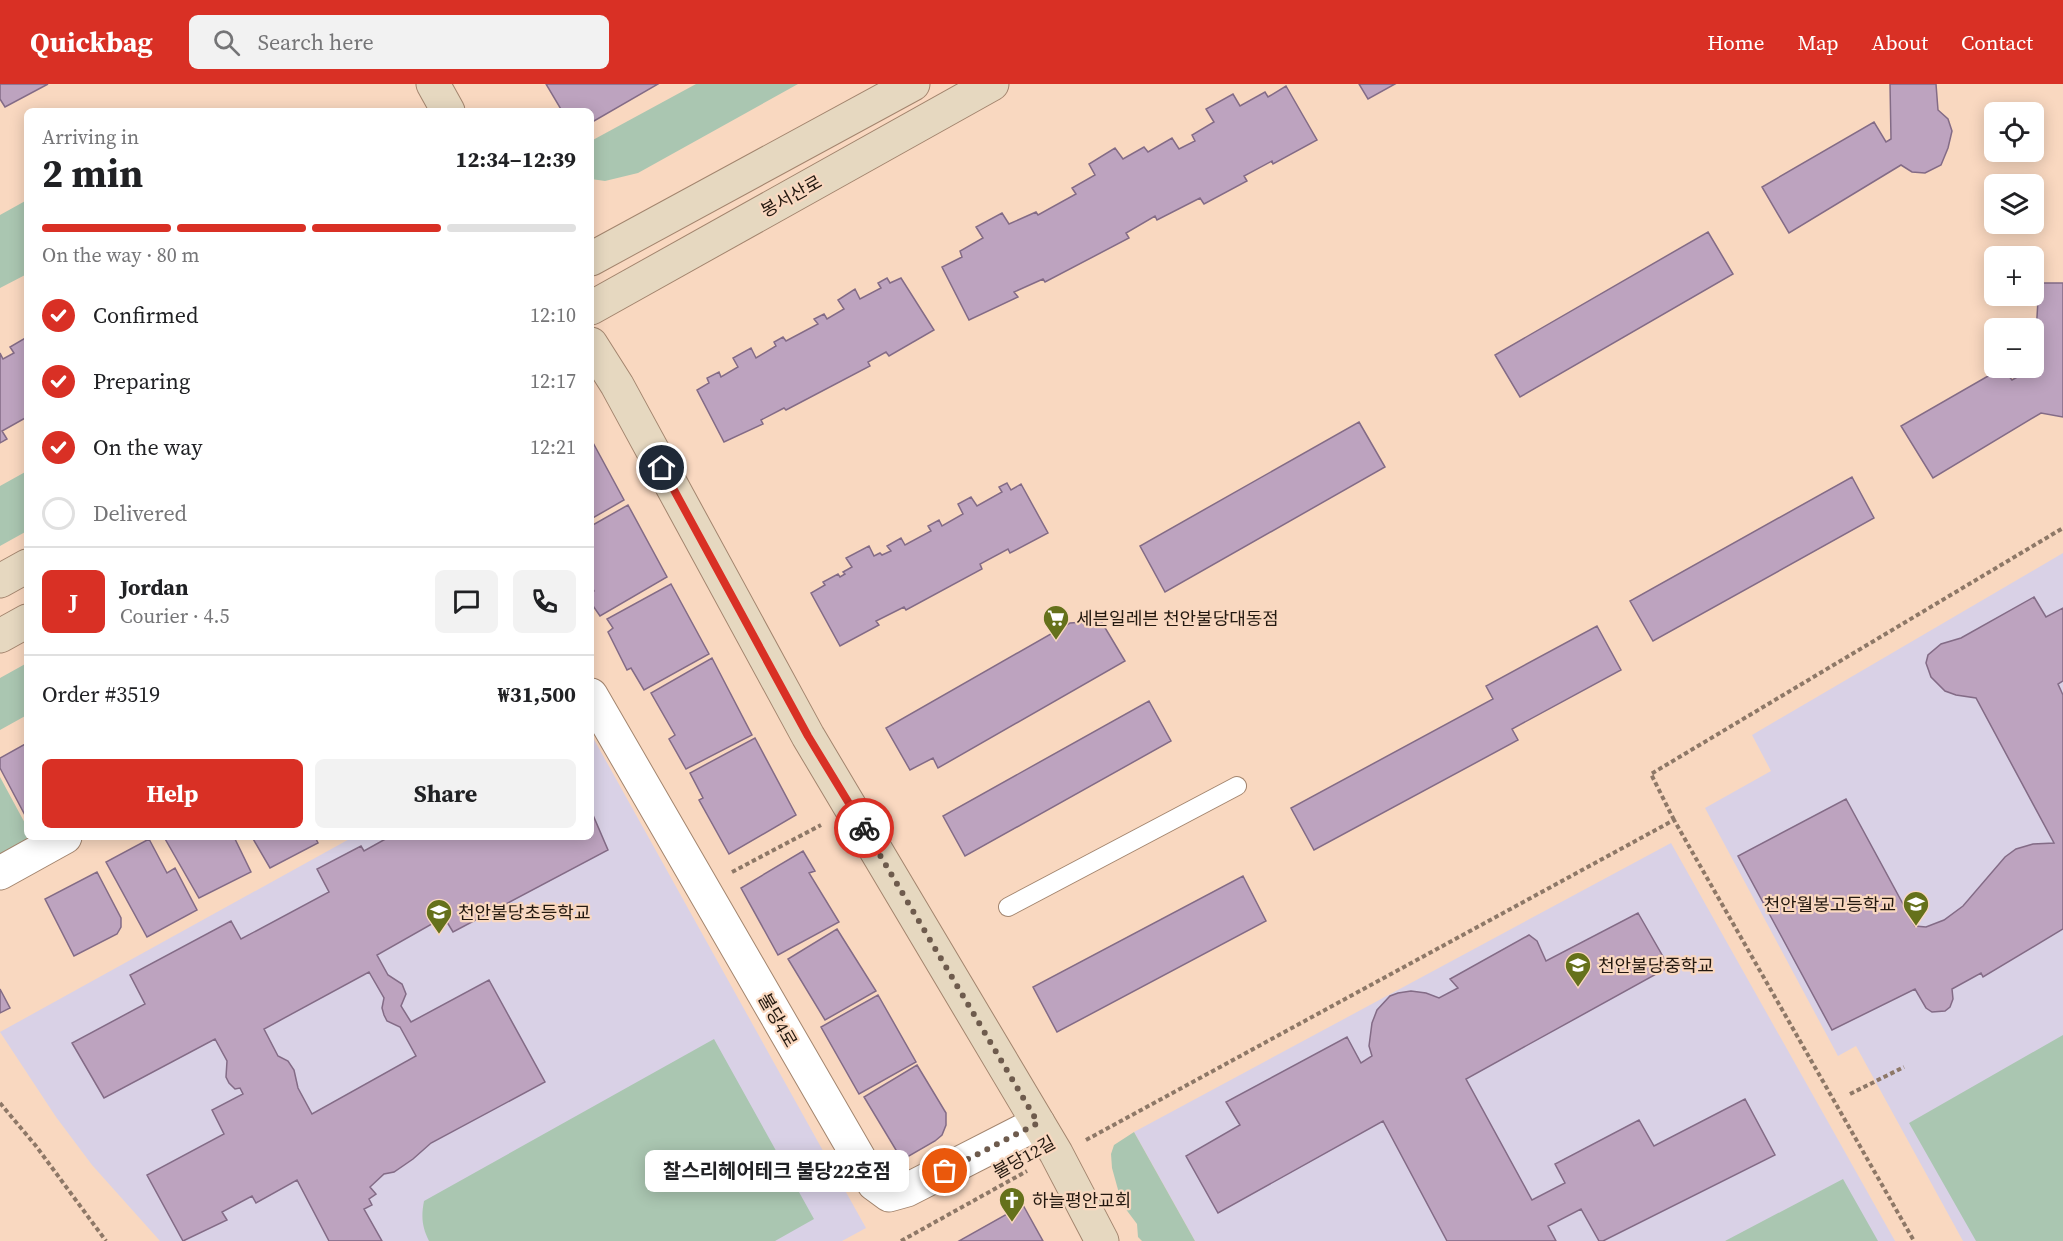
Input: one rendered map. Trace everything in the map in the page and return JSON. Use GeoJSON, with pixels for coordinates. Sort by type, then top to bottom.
{"type":"FeatureCollection","features":[{"type":"Feature","properties":{"kind":"street"},"geometry":{"type":"LineString","coordinates":[[433,84],[446,108]]}},
{"type":"Feature","properties":{"kind":"street"},"geometry":{"type":"LineString","coordinates":[[594,257],[913,84]]}},
{"type":"Feature","properties":{"kind":"street","name":"봉서산로"},"geometry":{"type":"LineString","coordinates":[[594,306],[992,84]]}},
{"type":"Feature","properties":{"kind":"street"},"geometry":{"type":"LineString","coordinates":[[594,349],[617,385],[808,736],[1056,1153],[1102,1241]]}},
{"type":"Feature","properties":{"kind":"street"},"geometry":{"type":"LineString","coordinates":[[0,581],[24,568]]}},
{"type":"Feature","properties":{"kind":"street"},"geometry":{"type":"LineString","coordinates":[[0,636],[24,623]]}},
{"type":"Feature","properties":{"kind":"street","name":"불당4로"},"geometry":{"type":"LineString","coordinates":[[594,699],[874,1184],[889,1195],[908,1190],[1038,1123]]}},
{"type":"Feature","properties":{"kind":"street"},"geometry":{"type":"LineString","coordinates":[[0,873],[60,840]]}},
{"type":"Feature","properties":{"kind":"lane"},"geometry":{"type":"LineString","coordinates":[[1008,907],[1237,786]]}},
{"type":"Feature","properties":{"kind":"path"},"geometry":{"type":"LineString","coordinates":[[1914,1241],[1674,820],[1651,774],[2063,528]]}},
{"type":"Feature","properties":{"kind":"path"},"geometry":{"type":"LineString","coordinates":[[702,888],[852,808]]}},
{"type":"Feature","properties":{"kind":"path","name":"불당12길"},"geometry":{"type":"LineString","coordinates":[[901,1241],[1056,1153],[1098,1134],[1674,820]]}},
{"type":"Feature","properties":{"kind":"path"},"geometry":{"type":"LineString","coordinates":[[1850,1094],[1904,1067]]}},
{"type":"Feature","properties":{"kind":"path"},"geometry":{"type":"LineString","coordinates":[[0,1103],[36,1146],[106,1241]]}},
{"type":"Feature","properties":{"kind":"shaded area","name":"천안월봉고등학교"},"geometry":{"type":"Polygon","coordinates":[[[2063,553],[2063,1241],[1963,1241],[1856,1046],[1838,1056],[1705,808],[1771,771],[1752,735],[2063,553]]]}},
{"type":"Feature","properties":{"kind":"shaded area","name":"천안불당초등학교"},"geometry":{"type":"Polygon","coordinates":[[[594,739],[866,1228],[842,1241],[160,1241],[92,1165],[56,1117],[0,1032],[348,840],[594,840],[594,739]]]}},
{"type":"Feature","properties":{"kind":"shaded area","name":"천안불당중학교"},"geometry":{"type":"Polygon","coordinates":[[[1671,843],[1895,1241],[1195,1241],[1134,1132],[1671,843]]]}},
{"type":"Feature","properties":{"kind":"green space"},"geometry":{"type":"Polygon","coordinates":[[[696,84],[798,84],[638,173],[605,181],[594,179],[594,139],[696,84]]]}},
{"type":"Feature","properties":{"kind":"green space"},"geometry":{"type":"Polygon","coordinates":[[[24,202],[24,276],[0,288],[0,215],[24,202]]]}},
{"type":"Feature","properties":{"kind":"green space"},"geometry":{"type":"Polygon","coordinates":[[[24,473],[24,533],[0,546],[0,486],[24,473]]]}},
{"type":"Feature","properties":{"kind":"green space"},"geometry":{"type":"Polygon","coordinates":[[[24,665],[24,717],[0,730],[0,678],[24,665]]]}},
{"type":"Feature","properties":{"kind":"green space"},"geometry":{"type":"Polygon","coordinates":[[[0,777],[24,821],[24,840],[28,840],[0,855],[0,777]]]}},
{"type":"Feature","properties":{"kind":"green space"},"geometry":{"type":"Polygon","coordinates":[[[2063,1035],[2063,1241],[1976,1241],[1909,1123],[2063,1035]]]}},
{"type":"Feature","properties":{"kind":"green space"},"geometry":{"type":"Polygon","coordinates":[[[714,1039],[814,1219],[775,1241],[429,1241],[423,1222],[424,1201],[714,1039]]]}},
{"type":"Feature","properties":{"kind":"green space"},"geometry":{"type":"Polygon","coordinates":[[[1134,1132],[1195,1241],[1142,1241],[1138,1237],[1137,1224],[1122,1204],[1112,1168],[1111,1154],[1114,1145],[1134,1132]]]}},
{"type":"Feature","properties":{"kind":"green space"},"geometry":{"type":"Polygon","coordinates":[[[1843,1179],[1878,1241],[1725,1241],[1843,1179]]]}},
{"type":"Feature","properties":{"kind":"building"},"geometry":{"type":"Polygon","coordinates":[[[0,84],[48,84],[5,107],[0,99],[0,84]]]}},
{"type":"Feature","properties":{"kind":"building"},"geometry":{"type":"Polygon","coordinates":[[[546,84],[658,84],[594,121],[594,108],[560,108],[546,84]]]}},
{"type":"Feature","properties":{"kind":"building"},"geometry":{"type":"Polygon","coordinates":[[[1359,84],[1395,84],[1368,99],[1359,84]]]}},
{"type":"Feature","properties":{"kind":"building"},"geometry":{"type":"Polygon","coordinates":[[[1890,84],[1936,84],[1938,110],[1948,119],[1952,131],[1941,165],[1925,173],[1912,172],[1901,165],[1789,233],[1762,187],[1874,122],[1886,142],[1891,139],[1890,84]]]}},
{"type":"Feature","properties":{"kind":"building"},"geometry":{"type":"Polygon","coordinates":[[[1286,86],[1317,140],[1273,164],[1272,161],[1244,176],[1247,181],[1204,204],[1200,198],[1157,220],[1155,216],[1126,233],[1129,238],[1045,282],[1043,279],[1014,292],[1018,297],[969,320],[942,267],[962,257],[960,251],[983,238],[976,227],[1002,213],[1009,224],[1036,212],[1038,215],[1076,194],[1072,188],[1095,175],[1089,164],[1115,148],[1123,159],[1144,147],[1148,152],[1172,138],[1179,149],[1195,141],[1192,135],[1214,122],[1206,109],[1233,94],[1240,106],[1265,92],[1268,97],[1286,86]]]}},
{"type":"Feature","properties":{"kind":"building"},"geometry":{"type":"Polygon","coordinates":[[[1708,232],[1733,274],[1520,397],[1495,355],[1708,232]]]}},
{"type":"Feature","properties":{"kind":"building"},"geometry":{"type":"Polygon","coordinates":[[[887,278],[890,283],[901,278],[934,330],[889,356],[886,352],[868,362],[870,366],[786,410],[784,408],[761,420],[763,424],[724,442],[697,390],[709,383],[707,378],[719,372],[721,377],[738,367],[733,358],[751,348],[756,358],[776,346],[774,342],[783,337],[786,341],[818,324],[814,319],[824,314],[827,319],[844,309],[838,300],[855,289],[860,299],[881,288],[878,283],[887,278]]]}},
{"type":"Feature","properties":{"kind":"building"},"geometry":{"type":"Polygon","coordinates":[[[2044,283],[2063,283],[2063,417],[2041,413],[1933,478],[1901,426],[1985,378],[2010,378],[2012,380],[2044,378],[2044,318],[2037,318],[2038,306],[2044,306],[2044,283]]]}},
{"type":"Feature","properties":{"kind":"building"},"geometry":{"type":"Polygon","coordinates":[[[24,339],[24,419],[2,431],[7,439],[0,443],[0,353],[3,359],[14,353],[10,347],[24,339]]]}},
{"type":"Feature","properties":{"kind":"building"},"geometry":{"type":"Polygon","coordinates":[[[1359,422],[1385,467],[1165,592],[1140,546],[1359,422]]]}},
{"type":"Feature","properties":{"kind":"building"},"geometry":{"type":"Polygon","coordinates":[[[594,445],[624,500],[594,517],[594,445]]]}},
{"type":"Feature","properties":{"kind":"building"},"geometry":{"type":"Polygon","coordinates":[[[1852,477],[1874,518],[1653,641],[1630,601],[1852,477]]]}},
{"type":"Feature","properties":{"kind":"building"},"geometry":{"type":"Polygon","coordinates":[[[1007,483],[1011,490],[1021,484],[1048,533],[1010,553],[1008,549],[980,564],[982,569],[906,610],[904,607],[876,621],[879,625],[840,646],[811,593],[825,585],[823,582],[838,574],[840,577],[845,574],[843,572],[852,567],[846,558],[869,546],[874,556],[880,553],[882,555],[891,551],[887,546],[901,538],[905,545],[931,531],[928,526],[939,520],[942,526],[963,514],[958,504],[971,497],[977,506],[1002,492],[999,487],[1007,483]]]}},
{"type":"Feature","properties":{"kind":"building"},"geometry":{"type":"Polygon","coordinates":[[[628,505],[667,577],[600,616],[594,607],[594,524],[628,505]]]}},
{"type":"Feature","properties":{"kind":"building"},"geometry":{"type":"Polygon","coordinates":[[[671,584],[709,654],[644,690],[631,668],[627,670],[608,632],[613,628],[607,619],[671,584]]]}},
{"type":"Feature","properties":{"kind":"building"},"geometry":{"type":"Polygon","coordinates":[[[2034,597],[2046,617],[2063,608],[2063,681],[2058,684],[2063,695],[2063,929],[1983,977],[1981,973],[1952,989],[1953,999],[1950,1007],[1945,1011],[1932,1012],[1926,1008],[1915,989],[1832,1030],[1738,856],[1846,799],[1915,926],[1926,927],[1944,920],[1963,906],[2005,857],[2016,849],[2033,844],[2054,843],[1976,698],[1945,691],[1931,677],[1926,663],[1928,655],[1941,644],[1961,638],[2034,597]]]}},
{"type":"Feature","properties":{"kind":"building"},"geometry":{"type":"Polygon","coordinates":[[[1101,621],[1125,661],[938,768],[933,758],[910,770],[886,728],[1070,623],[1101,621]]]}},
{"type":"Feature","properties":{"kind":"building"},"geometry":{"type":"Polygon","coordinates":[[[1597,626],[1621,670],[1512,729],[1518,740],[1314,850],[1291,808],[1493,699],[1486,686],[1597,626]]]}},
{"type":"Feature","properties":{"kind":"building"},"geometry":{"type":"Polygon","coordinates":[[[712,658],[752,735],[686,769],[669,739],[675,735],[651,693],[712,658]]]}},
{"type":"Feature","properties":{"kind":"building"},"geometry":{"type":"Polygon","coordinates":[[[1149,701],[1171,741],[965,856],[943,816],[1149,701]]]}},
{"type":"Feature","properties":{"kind":"building"},"geometry":{"type":"Polygon","coordinates":[[[755,738],[796,815],[729,854],[699,800],[703,798],[690,773],[755,738]]]}},
{"type":"Feature","properties":{"kind":"building"},"geometry":{"type":"Polygon","coordinates":[[[24,745],[24,813],[0,768],[0,758],[24,745]]]}},
{"type":"Feature","properties":{"kind":"building"},"geometry":{"type":"Polygon","coordinates":[[[594,817],[608,850],[453,932],[444,917],[377,955],[388,975],[402,984],[406,994],[401,1006],[411,1022],[489,980],[545,1082],[431,1143],[413,1159],[394,1172],[384,1174],[370,1187],[376,1194],[369,1199],[372,1205],[364,1209],[382,1241],[329,1241],[297,1180],[256,1203],[252,1196],[222,1212],[227,1220],[183,1241],[147,1175],[224,1134],[212,1110],[243,1094],[240,1088],[235,1089],[229,1083],[226,1077],[227,1061],[215,1039],[104,1098],[72,1043],[145,1004],[130,975],[231,921],[241,939],[329,892],[317,869],[361,846],[364,851],[384,840],[594,840],[594,817]],[[369,972],[264,1029],[278,1056],[288,1061],[294,1070],[298,1088],[312,1114],[416,1056],[400,1027],[387,1021],[382,1008],[384,998],[369,972]]]}},
{"type":"Feature","properties":{"kind":"building"},"geometry":{"type":"Polygon","coordinates":[[[150,840],[167,873],[175,868],[197,910],[147,937],[106,862],[150,840]]]}},
{"type":"Feature","properties":{"kind":"building"},"geometry":{"type":"Polygon","coordinates":[[[166,840],[235,840],[251,872],[199,898],[166,840]]]}},
{"type":"Feature","properties":{"kind":"building"},"geometry":{"type":"Polygon","coordinates":[[[254,840],[316,840],[318,843],[270,868],[254,840]]]}},
{"type":"Feature","properties":{"kind":"building"},"geometry":{"type":"Polygon","coordinates":[[[803,851],[815,871],[809,873],[839,922],[778,955],[741,888],[803,851]]]}},
{"type":"Feature","properties":{"kind":"building"},"geometry":{"type":"Polygon","coordinates":[[[97,872],[121,918],[121,927],[117,934],[74,956],[45,899],[97,872]]]}},
{"type":"Feature","properties":{"kind":"building"},"geometry":{"type":"Polygon","coordinates":[[[1243,876],[1266,921],[1057,1032],[1033,987],[1243,876]]]}},
{"type":"Feature","properties":{"kind":"building"},"geometry":{"type":"Polygon","coordinates":[[[1638,913],[1669,967],[1466,1079],[1532,1200],[1565,1183],[1555,1164],[1639,1120],[1654,1146],[1745,1099],[1775,1155],[1603,1241],[1599,1241],[1581,1209],[1548,1226],[1556,1241],[1447,1241],[1383,1121],[1218,1213],[1186,1156],[1240,1125],[1226,1102],[1347,1037],[1361,1063],[1372,1056],[1369,1046],[1372,1023],[1377,1010],[1390,996],[1411,991],[1439,998],[1458,988],[1450,979],[1529,935],[1537,941],[1546,961],[1638,913]]]}},
{"type":"Feature","properties":{"kind":"building"},"geometry":{"type":"Polygon","coordinates":[[[837,929],[876,991],[825,1020],[788,959],[837,929]]]}},
{"type":"Feature","properties":{"kind":"building"},"geometry":{"type":"Polygon","coordinates":[[[0,989],[10,1008],[0,1013],[0,989]]]}},
{"type":"Feature","properties":{"kind":"building"},"geometry":{"type":"Polygon","coordinates":[[[878,995],[916,1062],[859,1094],[821,1027],[878,995]]]}},
{"type":"Feature","properties":{"kind":"building"},"geometry":{"type":"Polygon","coordinates":[[[917,1065],[946,1113],[946,1125],[942,1135],[935,1141],[902,1160],[864,1097],[917,1065]]]}},
{"type":"Feature","properties":{"kind":"building","name":"하늘평안교회"},"geometry":{"type":"Polygon","coordinates":[[[1023,1205],[1043,1241],[959,1241],[1023,1205]]]}},
{"type":"Feature","properties":{"kind":"way so far"},"geometry":{"type":"LineString","coordinates":[[864,828],[1038,1123],[945,1171]]}},
{"type":"Feature","properties":{"kind":"place","name":"세븐일레븐 천안불당대동점"},"geometry":{"type":"Point","coordinates":[1056,641]}},
{"type":"Feature","properties":{"kind":"place","name":"천안월봉고등학교"},"geometry":{"type":"Point","coordinates":[1916,927]}},
{"type":"Feature","properties":{"kind":"place","name":"천안불당초등학교"},"geometry":{"type":"Point","coordinates":[439,935]}},
{"type":"Feature","properties":{"kind":"place","name":"천안불당중학교"},"geometry":{"type":"Point","coordinates":[1578,988]}},
{"type":"Feature","properties":{"kind":"place","name":"찰스리헤어테크 불당22호점"},"geometry":{"type":"Point","coordinates":[945,1171]}},
{"type":"Feature","properties":{"kind":"place","name":"하늘평안교회"},"geometry":{"type":"Point","coordinates":[1012,1223]}},
{"type":"Feature","properties":{"kind":"route"},"geometry":{"type":"LineString","coordinates":[[662,468],[808,736],[864,828]]}}]}
